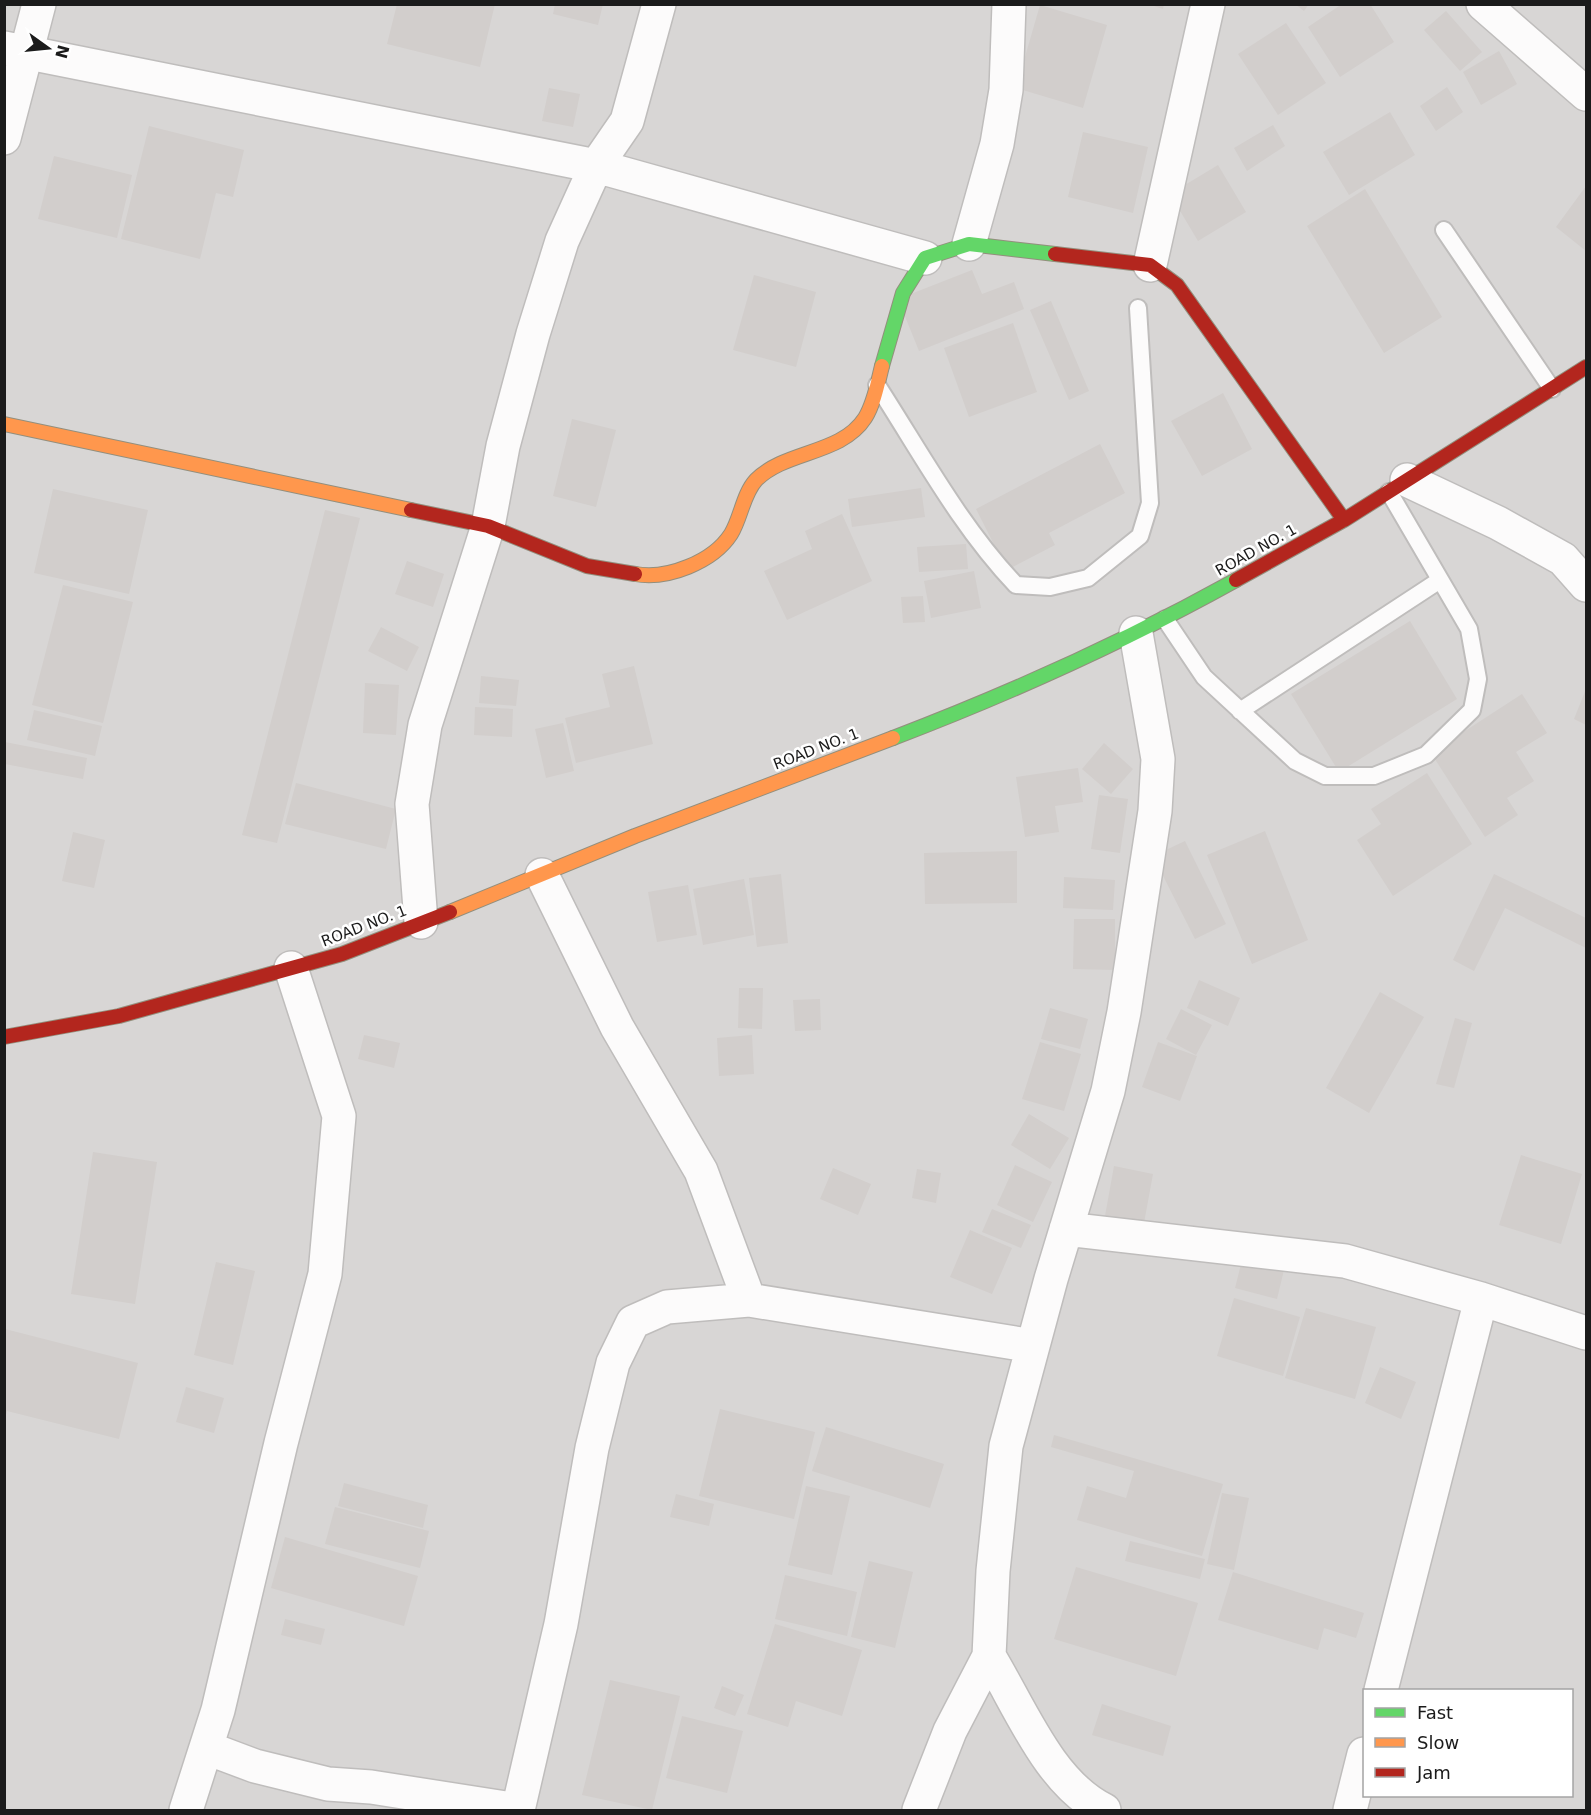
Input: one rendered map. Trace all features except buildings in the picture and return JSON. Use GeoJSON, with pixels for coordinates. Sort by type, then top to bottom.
{"type":"FeatureCollection","features":[{"type":"Feature","properties":{"kind":"main road"},"geometry":{"type":"LineString","coordinates":[[4,424],[488,526],[587,566],[650,577],[694,566],[730,536],[754,482],[774,465],[844,439],[865,418],[878,385],[903,293],[925,258],[969,244],[1150,265],[1177,285],[1344,520]]}},
{"type":"Feature","properties":{"kind":"main road","name":"ROAD NO. 1"},"geometry":{"type":"LineString","coordinates":[[4,1037],[119,1016],[342,954],[974,707],[1150,626],[1344,520],[1587,367]]}},
{"type":"Feature","properties":{"kind":"street"},"geometry":{"type":"LineString","coordinates":[[4,138],[16,50],[39,4]]}},
{"type":"Feature","properties":{"kind":"street"},"geometry":{"type":"LineString","coordinates":[[420,922],[412,804],[423,736],[488,526],[503,446],[533,334],[562,241],[596,166],[627,121],[659,4]]}},
{"type":"Feature","properties":{"kind":"street"},"geometry":{"type":"LineString","coordinates":[[969,244],[997,144],[1006,90],[1009,4]]}},
{"type":"Feature","properties":{"kind":"street"},"geometry":{"type":"LineString","coordinates":[[1150,265],[1208,4]]}},
{"type":"Feature","properties":{"kind":"street"},"geometry":{"type":"LineString","coordinates":[[1483,4],[1587,94]]}},
{"type":"Feature","properties":{"kind":"street"},"geometry":{"type":"LineString","coordinates":[[16,50],[596,166],[925,258]]}},
{"type":"Feature","properties":{"kind":"street"},"geometry":{"type":"LineString","coordinates":[[1398,486],[1498,523],[1563,559],[1587,585]]}},
{"type":"Feature","properties":{"kind":"street"},"geometry":{"type":"LineString","coordinates":[[919,1810],[951,1731],[989,1656],[993,1571],[1006,1446],[1066,1229],[1108,1091],[1124,1012],[1155,812],[1158,759],[1150,626]]}},
{"type":"Feature","properties":{"kind":"street"},"geometry":{"type":"LineString","coordinates":[[542,875],[617,1027],[701,1171],[749,1300]]}},
{"type":"Feature","properties":{"kind":"street"},"geometry":{"type":"LineString","coordinates":[[186,1810],[207,1748],[281,1443],[325,1274],[339,1116],[291,968]]}},
{"type":"Feature","properties":{"kind":"street"},"geometry":{"type":"LineString","coordinates":[[1066,1229],[1209,1243],[1345,1261],[1482,1299],[1587,1333]]}},
{"type":"Feature","properties":{"kind":"street"},"geometry":{"type":"LineString","coordinates":[[1381,1689],[1482,1299]]}},
{"type":"Feature","properties":{"kind":"street"},"geometry":{"type":"LineString","coordinates":[[207,1748],[255,1766],[328,1784],[371,1787],[519,1810],[561,1624],[592,1448],[613,1363],[633,1322],[667,1307],[749,1300],[1033,1346]]}},
{"type":"Feature","properties":{"kind":"street"},"geometry":{"type":"LineString","coordinates":[[989,1656],[1047,1759],[1092,1804],[1104,1810]]}},
{"type":"Feature","properties":{"kind":"street"},"geometry":{"type":"LineString","coordinates":[[1350,1810],[1363,1761]]}},
{"type":"Feature","properties":{"kind":"lane"},"geometry":{"type":"LineString","coordinates":[[1444,230],[1552,388]]}},
{"type":"Feature","properties":{"kind":"lane"},"geometry":{"type":"LineString","coordinates":[[878,385],[961,517],[993,561],[1016,585],[1050,587],[1088,578],[1140,536],[1150,503],[1138,308]]}},
{"type":"Feature","properties":{"kind":"lane"},"geometry":{"type":"LineString","coordinates":[[1150,626],[1295,761],[1325,776],[1374,776],[1426,755],[1472,710],[1478,679],[1469,629],[1440,580],[1398,486]]}},
{"type":"Feature","properties":{"kind":"lane"},"geometry":{"type":"LineString","coordinates":[[1240,711],[1440,580]]}},
{"type":"Feature","properties":{"kind":"shaded area"},"geometry":{"type":"Polygon","coordinates":[[[5,5],[1586,5],[1586,1810],[5,1810],[5,5]]]}},
{"type":"Feature","properties":{"kind":"traffic: fast"},"geometry":{"type":"LineString","coordinates":[[882,366],[903,293],[925,258],[969,244],[1055,254]]}},
{"type":"Feature","properties":{"kind":"traffic: fast"},"geometry":{"type":"LineString","coordinates":[[893,738],[1068,665],[1236,580]]}},
{"type":"Feature","properties":{"kind":"traffic: slow"},"geometry":{"type":"LineString","coordinates":[[635,574],[648,575],[675,571],[701,561],[713,553],[731,534],[748,492],[756,480],[768,470],[828,446],[855,430],[871,406],[882,366]]}},
{"type":"Feature","properties":{"kind":"traffic: slow"},"geometry":{"type":"LineString","coordinates":[[4,424],[411,510]]}},
{"type":"Feature","properties":{"kind":"traffic: slow"},"geometry":{"type":"LineString","coordinates":[[450,912],[635,836],[893,738]]}},
{"type":"Feature","properties":{"kind":"traffic: jam"},"geometry":{"type":"LineString","coordinates":[[1055,254],[1150,265],[1177,285],[1344,520]]}},
{"type":"Feature","properties":{"kind":"traffic: jam"},"geometry":{"type":"LineString","coordinates":[[1236,580],[1344,520],[1586,367]]}},
{"type":"Feature","properties":{"kind":"traffic: jam"},"geometry":{"type":"LineString","coordinates":[[411,510],[488,526],[587,566],[635,574]]}},
{"type":"Feature","properties":{"kind":"traffic: jam"},"geometry":{"type":"LineString","coordinates":[[4,1037],[119,1016],[342,954],[450,912]]}}]}
